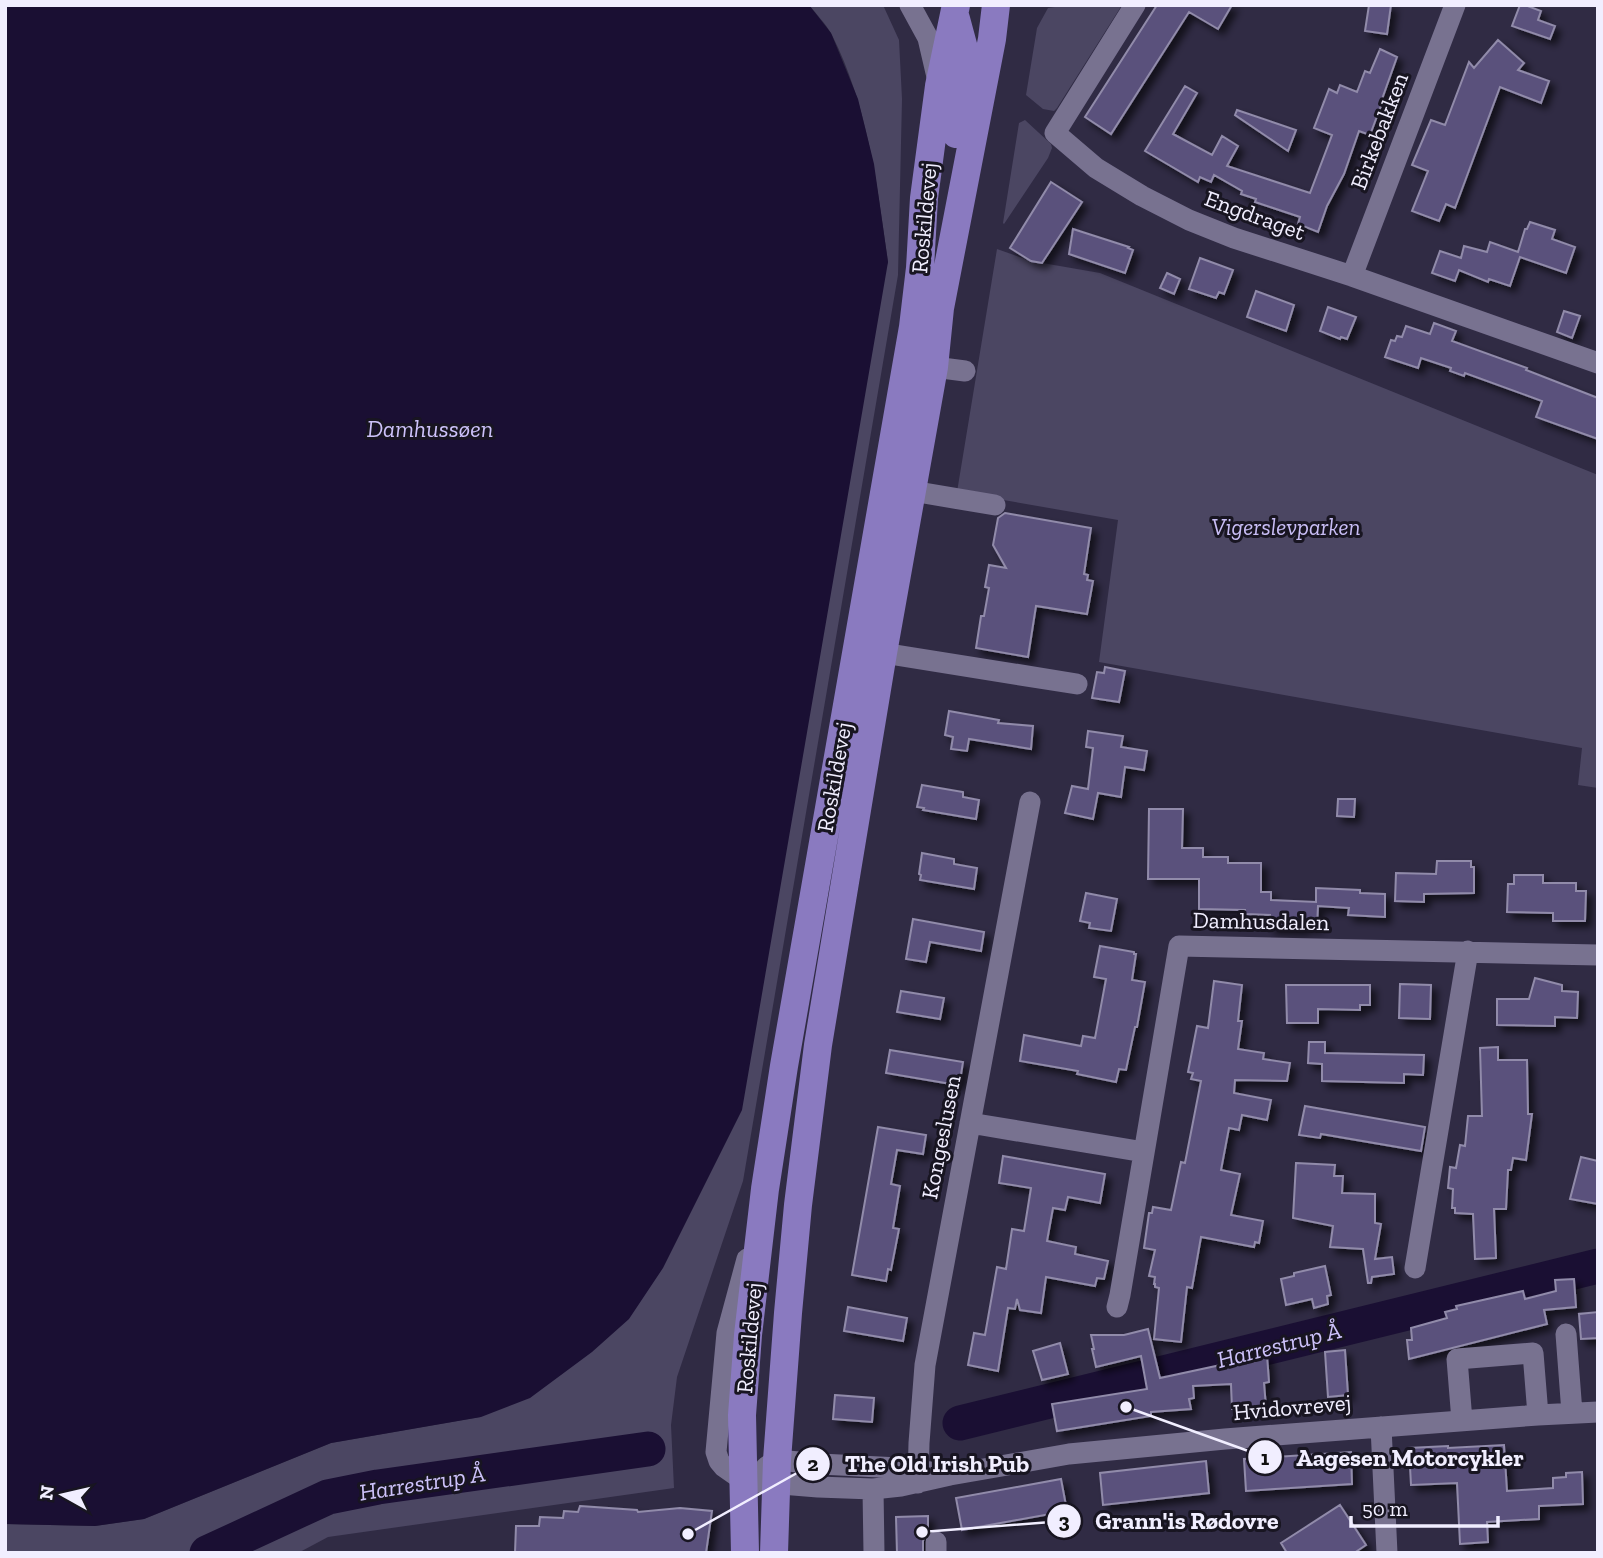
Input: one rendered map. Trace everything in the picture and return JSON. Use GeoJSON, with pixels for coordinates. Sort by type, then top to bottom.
{"type":"FeatureCollection","features":[{"type":"Feature","properties":{"kind":"main road","name":"Roskildevej"},"geometry":{"type":"LineString","coordinates":[[774,1553],[776,1472],[789,1300],[818,1045],[934,367],[940,307],[992,39],[996,5]]}},
{"type":"Feature","properties":{"kind":"main road","name":"Roskildevej"},"geometry":{"type":"LineString","coordinates":[[745,1553],[742,1415],[765,1189],[912,327],[920,268],[924,198],[939,86],[954,7]]}},
{"type":"Feature","properties":{"kind":"main road"},"geometry":{"type":"LineString","coordinates":[[940,307],[947,200],[966,56],[954,7]]}},
{"type":"Feature","properties":{"kind":"street"},"geometry":{"type":"LineString","coordinates":[[910,5],[928,38],[939,86]]}},
{"type":"Feature","properties":{"kind":"street","name":"Engdraget"},"geometry":{"type":"LineString","coordinates":[[1135,5],[1055,133],[1096,168],[1142,197],[1189,220],[1598,363]]}},
{"type":"Feature","properties":{"kind":"street","name":"Birkebakken"},"geometry":{"type":"LineString","coordinates":[[1352,276],[1455,5]]}},
{"type":"Feature","properties":{"kind":"street"},"geometry":{"type":"LineString","coordinates":[[934,367],[965,371]]}},
{"type":"Feature","properties":{"kind":"street"},"geometry":{"type":"LineString","coordinates":[[912,491],[995,505]]}},
{"type":"Feature","properties":{"kind":"street"},"geometry":{"type":"LineString","coordinates":[[883,653],[1077,684]]}},
{"type":"Feature","properties":{"kind":"street","name":"Kongeslusen"},"geometry":{"type":"LineString","coordinates":[[918,1477],[925,1364],[1030,802]]}},
{"type":"Feature","properties":{"kind":"street","name":"Damhusdalen"},"geometry":{"type":"LineString","coordinates":[[1117,1307],[1179,946],[1598,955]]}},
{"type":"Feature","properties":{"kind":"street"},"geometry":{"type":"LineString","coordinates":[[1415,1268],[1468,951]]}},
{"type":"Feature","properties":{"kind":"street"},"geometry":{"type":"LineString","coordinates":[[970,1123],[1144,1152]]}},
{"type":"Feature","properties":{"kind":"street"},"geometry":{"type":"LineString","coordinates":[[1566,1334],[1572,1413]]}},
{"type":"Feature","properties":{"kind":"street"},"geometry":{"type":"LineString","coordinates":[[1462,1421],[1457,1359],[1470,1357],[1533,1353],[1538,1415]]}},
{"type":"Feature","properties":{"kind":"street","name":"Hvidovrevej"},"geometry":{"type":"LineString","coordinates":[[776,1472],[918,1477],[950,1475],[1069,1454],[1381,1426],[1598,1412]]}},
{"type":"Feature","properties":{"kind":"street"},"geometry":{"type":"LineString","coordinates":[[1381,1426],[1387,1553]]}},
{"type":"Feature","properties":{"kind":"street"},"geometry":{"type":"LineString","coordinates":[[744,1481],[776,1472]]}},
{"type":"Feature","properties":{"kind":"street","name":"Hvidovrevej"},"geometry":{"type":"LineString","coordinates":[[776,1472],[873,1489],[918,1477]]}},
{"type":"Feature","properties":{"kind":"street"},"geometry":{"type":"LineString","coordinates":[[873,1489],[874,1553]]}},
{"type":"Feature","properties":{"kind":"green space"},"geometry":{"type":"Polygon","coordinates":[[[809,5],[883,5],[899,40],[902,99],[898,275],[743,1181],[677,1377],[671,1425],[674,1488],[328,1537],[298,1553],[5,1553],[5,1524],[95,1526],[144,1519],[331,1443],[480,1417],[888,262],[863,118],[832,35],[809,5]]]}},
{"type":"Feature","properties":{"kind":"green space"},"geometry":{"type":"Polygon","coordinates":[[[1068,5],[1122,5],[1057,108],[1054,111],[1043,109],[1026,95],[1037,28],[1048,8],[1068,5]]]}},
{"type":"Feature","properties":{"kind":"green space"},"geometry":{"type":"Polygon","coordinates":[[[1025,120],[1052,148],[1004,224],[1019,123],[1025,120]]]}},
{"type":"Feature","properties":{"kind":"green space","name":"Vigerslevparken"},"geometry":{"type":"Polygon","coordinates":[[[997,249],[1031,261],[1100,273],[1598,475],[1598,788],[1578,785],[1582,748],[1099,662],[1118,520],[957,492],[997,249]]]}},
{"type":"Feature","properties":{"kind":"water","name":"Damhussøen"},"geometry":{"type":"Polygon","coordinates":[[[5,5],[809,5],[831,33],[858,99],[874,164],[888,262],[742,1110],[663,1268],[629,1319],[592,1352],[530,1398],[481,1417],[331,1443],[144,1519],[95,1526],[5,1524],[5,5]]]}},
{"type":"Feature","properties":{"kind":"building"},"geometry":{"type":"Polygon","coordinates":[[[1157,5],[1232,5],[1218,29],[1189,12],[1111,134],[1085,117],[1157,5]]]}},
{"type":"Feature","properties":{"kind":"building"},"geometry":{"type":"Polygon","coordinates":[[[1369,5],[1391,5],[1387,34],[1365,31],[1369,5]]]}},
{"type":"Feature","properties":{"kind":"building"},"geometry":{"type":"Polygon","coordinates":[[[1520,5],[1541,11],[1538,20],[1555,26],[1550,39],[1512,26],[1520,5]]]}},
{"type":"Feature","properties":{"kind":"building"},"geometry":{"type":"Polygon","coordinates":[[[1498,40],[1524,63],[1518,70],[1549,81],[1541,103],[1500,87],[1455,208],[1446,204],[1439,221],[1412,211],[1428,171],[1412,165],[1431,120],[1445,125],[1469,62],[1474,68],[1498,40]]]}},
{"type":"Feature","properties":{"kind":"building"},"geometry":{"type":"Polygon","coordinates":[[[1380,49],[1397,57],[1382,103],[1370,135],[1359,131],[1344,174],[1327,206],[1318,232],[1298,224],[1300,217],[1255,202],[1256,199],[1241,194],[1242,191],[1214,175],[1211,182],[1200,177],[1198,182],[1145,151],[1185,86],[1197,93],[1173,134],[1212,155],[1222,136],[1238,146],[1227,166],[1310,193],[1332,135],[1314,128],[1329,89],[1337,93],[1340,85],[1357,92],[1365,71],[1370,73],[1380,49]]]}},
{"type":"Feature","properties":{"kind":"building"},"geometry":{"type":"Polygon","coordinates":[[[1237,110],[1296,130],[1288,151],[1235,115],[1237,110]]]}},
{"type":"Feature","properties":{"kind":"building"},"geometry":{"type":"Polygon","coordinates":[[[1051,182],[1082,202],[1042,263],[1031,261],[1010,248],[1051,182]]]}},
{"type":"Feature","properties":{"kind":"building"},"geometry":{"type":"Polygon","coordinates":[[[1530,222],[1555,230],[1552,239],[1575,247],[1566,273],[1520,257],[1510,286],[1489,279],[1488,282],[1459,270],[1455,281],[1432,273],[1440,251],[1461,258],[1464,246],[1487,252],[1490,242],[1518,252],[1530,222]]]}},
{"type":"Feature","properties":{"kind":"building"},"geometry":{"type":"Polygon","coordinates":[[[1073,229],[1133,250],[1125,273],[1069,254],[1073,229]]]}},
{"type":"Feature","properties":{"kind":"building"},"geometry":{"type":"Polygon","coordinates":[[[1200,258],[1233,270],[1224,294],[1219,292],[1216,298],[1189,289],[1200,258]]]}},
{"type":"Feature","properties":{"kind":"building"},"geometry":{"type":"Polygon","coordinates":[[[1167,273],[1180,279],[1174,294],[1160,288],[1167,273]]]}},
{"type":"Feature","properties":{"kind":"building"},"geometry":{"type":"Polygon","coordinates":[[[1256,291],[1294,305],[1286,331],[1247,317],[1256,291]]]}},
{"type":"Feature","properties":{"kind":"building"},"geometry":{"type":"Polygon","coordinates":[[[1328,307],[1356,317],[1347,339],[1320,331],[1328,307]]]}},
{"type":"Feature","properties":{"kind":"building"},"geometry":{"type":"Polygon","coordinates":[[[1564,311],[1580,316],[1572,338],[1557,332],[1564,311]]]}},
{"type":"Feature","properties":{"kind":"building"},"geometry":{"type":"Polygon","coordinates":[[[1434,323],[1456,331],[1452,341],[1527,368],[1526,370],[1598,398],[1598,439],[1536,417],[1542,401],[1465,373],[1464,376],[1450,371],[1451,368],[1421,358],[1418,368],[1385,357],[1391,340],[1395,341],[1397,336],[1402,337],[1406,326],[1430,334],[1434,323]]]}},
{"type":"Feature","properties":{"kind":"building"},"geometry":{"type":"Polygon","coordinates":[[[1005,513],[1091,528],[1084,574],[1088,575],[1087,580],[1093,581],[1087,614],[1036,606],[1028,657],[976,648],[989,588],[985,587],[989,565],[1006,568],[993,545],[998,518],[1005,513]]]}},
{"type":"Feature","properties":{"kind":"building"},"geometry":{"type":"Polygon","coordinates":[[[1105,667],[1125,671],[1119,702],[1092,698],[1097,672],[1104,673],[1105,667]]]}},
{"type":"Feature","properties":{"kind":"building"},"geometry":{"type":"Polygon","coordinates":[[[949,711],[999,720],[998,723],[1033,726],[1031,749],[969,739],[967,751],[951,749],[953,737],[945,735],[949,711]]]}},
{"type":"Feature","properties":{"kind":"building"},"geometry":{"type":"Polygon","coordinates":[[[1088,731],[1123,736],[1121,747],[1147,751],[1144,770],[1125,767],[1121,797],[1098,793],[1093,819],[1065,813],[1072,786],[1088,789],[1093,748],[1086,747],[1088,731]]]}},
{"type":"Feature","properties":{"kind":"building"},"geometry":{"type":"Polygon","coordinates":[[[922,785],[963,792],[963,797],[979,800],[976,819],[917,807],[922,785]]]}},
{"type":"Feature","properties":{"kind":"building"},"geometry":{"type":"Polygon","coordinates":[[[1338,799],[1355,799],[1354,817],[1337,816],[1338,799]]]}},
{"type":"Feature","properties":{"kind":"building"},"geometry":{"type":"Polygon","coordinates":[[[1149,809],[1183,809],[1182,848],[1203,848],[1203,857],[1228,857],[1228,863],[1261,863],[1261,892],[1271,892],[1271,900],[1316,902],[1316,888],[1360,890],[1360,893],[1385,894],[1385,917],[1348,915],[1349,908],[1318,906],[1317,927],[1270,928],[1270,915],[1245,914],[1245,910],[1199,909],[1199,879],[1148,879],[1149,809]]]}},
{"type":"Feature","properties":{"kind":"building"},"geometry":{"type":"Polygon","coordinates":[[[922,853],[954,859],[954,864],[977,868],[974,889],[920,880],[922,853]]]}},
{"type":"Feature","properties":{"kind":"building"},"geometry":{"type":"Polygon","coordinates":[[[1437,861],[1471,861],[1471,867],[1474,867],[1474,893],[1424,894],[1424,902],[1395,901],[1396,873],[1436,874],[1437,861]]]}},
{"type":"Feature","properties":{"kind":"building"},"geometry":{"type":"Polygon","coordinates":[[[1514,875],[1543,875],[1543,883],[1576,883],[1576,891],[1586,891],[1585,921],[1553,921],[1553,913],[1507,912],[1508,884],[1514,884],[1514,875]]]}},
{"type":"Feature","properties":{"kind":"building"},"geometry":{"type":"Polygon","coordinates":[[[1086,893],[1117,899],[1111,931],[1089,928],[1090,923],[1080,921],[1086,893]]]}},
{"type":"Feature","properties":{"kind":"building"},"geometry":{"type":"Polygon","coordinates":[[[913,919],[984,932],[981,951],[930,942],[926,962],[906,959],[913,919]]]}},
{"type":"Feature","properties":{"kind":"building"},"geometry":{"type":"Polygon","coordinates":[[[1100,946],[1134,952],[1136,954],[1132,980],[1145,982],[1126,1070],[1119,1069],[1116,1082],[1077,1074],[1078,1071],[1020,1061],[1024,1035],[1081,1046],[1083,1036],[1095,1038],[1106,979],[1094,977],[1100,946]]]}},
{"type":"Feature","properties":{"kind":"building"},"geometry":{"type":"Polygon","coordinates":[[[1535,978],[1562,985],[1562,991],[1578,992],[1577,1018],[1555,1017],[1555,1026],[1497,1025],[1497,999],[1529,999],[1535,978]]]}},
{"type":"Feature","properties":{"kind":"building"},"geometry":{"type":"Polygon","coordinates":[[[1214,981],[1242,985],[1238,1021],[1242,1021],[1238,1049],[1264,1053],[1263,1059],[1290,1063],[1287,1081],[1235,1080],[1234,1093],[1271,1100],[1267,1120],[1242,1115],[1239,1130],[1229,1128],[1221,1170],[1240,1174],[1231,1215],[1263,1221],[1259,1243],[1255,1242],[1254,1247],[1201,1237],[1192,1288],[1187,1287],[1181,1342],[1154,1339],[1159,1288],[1155,1287],[1155,1277],[1149,1276],[1155,1250],[1144,1248],[1149,1213],[1152,1213],[1153,1207],[1171,1210],[1181,1162],[1185,1163],[1201,1081],[1191,1079],[1193,1073],[1188,1072],[1197,1026],[1208,1028],[1214,981]]]}},
{"type":"Feature","properties":{"kind":"building"},"geometry":{"type":"Polygon","coordinates":[[[1400,984],[1431,985],[1430,1019],[1399,1018],[1400,984]]]}},
{"type":"Feature","properties":{"kind":"building"},"geometry":{"type":"Polygon","coordinates":[[[1286,985],[1370,985],[1370,1005],[1360,1005],[1360,1010],[1318,1009],[1318,1023],[1287,1023],[1286,985]]]}},
{"type":"Feature","properties":{"kind":"building"},"geometry":{"type":"Polygon","coordinates":[[[901,991],[944,998],[940,1019],[897,1012],[901,991]]]}},
{"type":"Feature","properties":{"kind":"building"},"geometry":{"type":"Polygon","coordinates":[[[1309,1042],[1325,1042],[1325,1053],[1424,1055],[1423,1075],[1404,1074],[1404,1083],[1322,1081],[1322,1064],[1308,1063],[1309,1042]]]}},
{"type":"Feature","properties":{"kind":"building"},"geometry":{"type":"Polygon","coordinates":[[[1498,1047],[1498,1060],[1527,1060],[1528,1114],[1532,1114],[1526,1160],[1513,1158],[1511,1170],[1508,1170],[1506,1209],[1494,1209],[1496,1258],[1475,1259],[1473,1214],[1455,1213],[1455,1208],[1452,1208],[1453,1189],[1448,1188],[1450,1167],[1456,1168],[1460,1145],[1465,1146],[1468,1116],[1482,1116],[1480,1048],[1498,1047]]]}},
{"type":"Feature","properties":{"kind":"building"},"geometry":{"type":"Polygon","coordinates":[[[890,1050],[963,1062],[960,1081],[958,1080],[957,1085],[886,1073],[890,1050]]]}},
{"type":"Feature","properties":{"kind":"building"},"geometry":{"type":"Polygon","coordinates":[[[1305,1106],[1425,1127],[1421,1151],[1321,1134],[1320,1138],[1299,1135],[1305,1106]]]}},
{"type":"Feature","properties":{"kind":"building"},"geometry":{"type":"Polygon","coordinates":[[[878,1127],[926,1135],[923,1154],[897,1150],[891,1184],[900,1186],[893,1228],[899,1229],[891,1270],[888,1269],[886,1281],[852,1275],[878,1127]]]}},
{"type":"Feature","properties":{"kind":"building"},"geometry":{"type":"Polygon","coordinates":[[[1003,1156],[1105,1174],[1100,1203],[1068,1197],[1065,1210],[1053,1208],[1047,1241],[1076,1247],[1075,1254],[1108,1261],[1104,1279],[1097,1278],[1095,1286],[1046,1277],[1041,1313],[1020,1310],[1017,1299],[1015,1309],[1008,1308],[998,1371],[968,1365],[974,1333],[985,1335],[997,1267],[1006,1269],[1012,1229],[1024,1231],[1031,1188],[999,1183],[1003,1156]]]}},
{"type":"Feature","properties":{"kind":"building"},"geometry":{"type":"Polygon","coordinates":[[[1581,1157],[1598,1161],[1598,1204],[1570,1199],[1581,1157]]]}},
{"type":"Feature","properties":{"kind":"building"},"geometry":{"type":"Polygon","coordinates":[[[1296,1163],[1335,1165],[1334,1176],[1343,1176],[1342,1193],[1375,1194],[1375,1223],[1381,1224],[1375,1259],[1392,1257],[1394,1274],[1372,1277],[1371,1283],[1368,1283],[1363,1249],[1330,1247],[1333,1226],[1293,1218],[1296,1163]]]}},
{"type":"Feature","properties":{"kind":"building"},"geometry":{"type":"Polygon","coordinates":[[[1325,1266],[1331,1295],[1327,1296],[1328,1304],[1314,1308],[1312,1299],[1286,1305],[1281,1279],[1325,1266]]]}},
{"type":"Feature","properties":{"kind":"building"},"geometry":{"type":"Polygon","coordinates":[[[1574,1279],[1576,1307],[1544,1310],[1547,1324],[1409,1359],[1407,1340],[1412,1340],[1411,1328],[1447,1318],[1445,1312],[1457,1309],[1456,1306],[1523,1291],[1525,1299],[1556,1291],[1555,1280],[1574,1279]]]}},
{"type":"Feature","properties":{"kind":"building"},"geometry":{"type":"Polygon","coordinates":[[[848,1307],[907,1318],[903,1341],[844,1331],[848,1307]]]}},
{"type":"Feature","properties":{"kind":"building"},"geometry":{"type":"Polygon","coordinates":[[[1598,1312],[1598,1338],[1581,1339],[1579,1314],[1598,1312]]]}},
{"type":"Feature","properties":{"kind":"building"},"geometry":{"type":"Polygon","coordinates":[[[1148,1329],[1160,1378],[1267,1355],[1269,1382],[1264,1383],[1266,1407],[1232,1409],[1231,1384],[1193,1386],[1194,1398],[1189,1399],[1191,1409],[1151,1412],[1151,1416],[1057,1431],[1052,1404],[1147,1389],[1141,1356],[1096,1367],[1091,1335],[1124,1335],[1148,1329]]]}},
{"type":"Feature","properties":{"kind":"building"},"geometry":{"type":"Polygon","coordinates":[[[1060,1343],[1068,1374],[1042,1380],[1033,1351],[1060,1343]]]}},
{"type":"Feature","properties":{"kind":"building"},"geometry":{"type":"Polygon","coordinates":[[[1345,1350],[1348,1395],[1328,1397],[1325,1352],[1345,1350]]]}},
{"type":"Feature","properties":{"kind":"building"},"geometry":{"type":"Polygon","coordinates":[[[835,1395],[874,1398],[872,1422],[833,1419],[835,1395]]]}},
{"type":"Feature","properties":{"kind":"building"},"geometry":{"type":"Polygon","coordinates":[[[1504,1445],[1507,1491],[1553,1488],[1553,1478],[1566,1477],[1566,1473],[1582,1472],[1583,1504],[1539,1506],[1539,1519],[1487,1522],[1488,1542],[1460,1544],[1457,1483],[1411,1485],[1409,1448],[1504,1445]]]}},
{"type":"Feature","properties":{"kind":"building"},"geometry":{"type":"Polygon","coordinates":[[[1351,1452],[1352,1484],[1246,1491],[1244,1459],[1351,1452]]]}},
{"type":"Feature","properties":{"kind":"building"},"geometry":{"type":"Polygon","coordinates":[[[1206,1461],[1209,1493],[1103,1505],[1100,1473],[1206,1461]]]}},
{"type":"Feature","properties":{"kind":"building"},"geometry":{"type":"Polygon","coordinates":[[[1061,1479],[1067,1511],[962,1530],[956,1498],[1061,1479]]]}},
{"type":"Feature","properties":{"kind":"building"},"geometry":{"type":"Polygon","coordinates":[[[1340,1505],[1366,1545],[1354,1553],[1287,1553],[1281,1543],[1340,1505]]]}},
{"type":"Feature","properties":{"kind":"building"},"geometry":{"type":"Polygon","coordinates":[[[580,1506],[638,1512],[680,1508],[712,1511],[706,1553],[515,1553],[516,1526],[539,1526],[540,1517],[563,1518],[564,1511],[578,1512],[580,1506]]]}},
{"type":"Feature","properties":{"kind":"building"},"geometry":{"type":"Polygon","coordinates":[[[928,1516],[928,1532],[924,1536],[923,1553],[897,1553],[896,1517],[928,1516]]]}},
{"type":"Feature","properties":{"kind":"waterway","name":"Harrestrup Å"},"geometry":{"type":"LineString","coordinates":[[960,1423],[1598,1266]]}},
{"type":"Feature","properties":{"kind":"waterway","name":"Harrestrup Å"},"geometry":{"type":"LineString","coordinates":[[207,1553],[328,1497],[378,1487],[648,1449]]}},
{"type":"Feature","properties":{"kind":"place","name":"Aagesen Motorcykler"},"geometry":{"type":"Point","coordinates":[1126,1407]}},
{"type":"Feature","properties":{"kind":"place","name":"Grann'is Rødovre"},"geometry":{"type":"Point","coordinates":[922,1532]}},
{"type":"Feature","properties":{"kind":"place","name":"The Old Irish Pub"},"geometry":{"type":"Point","coordinates":[688,1534]}}]}
